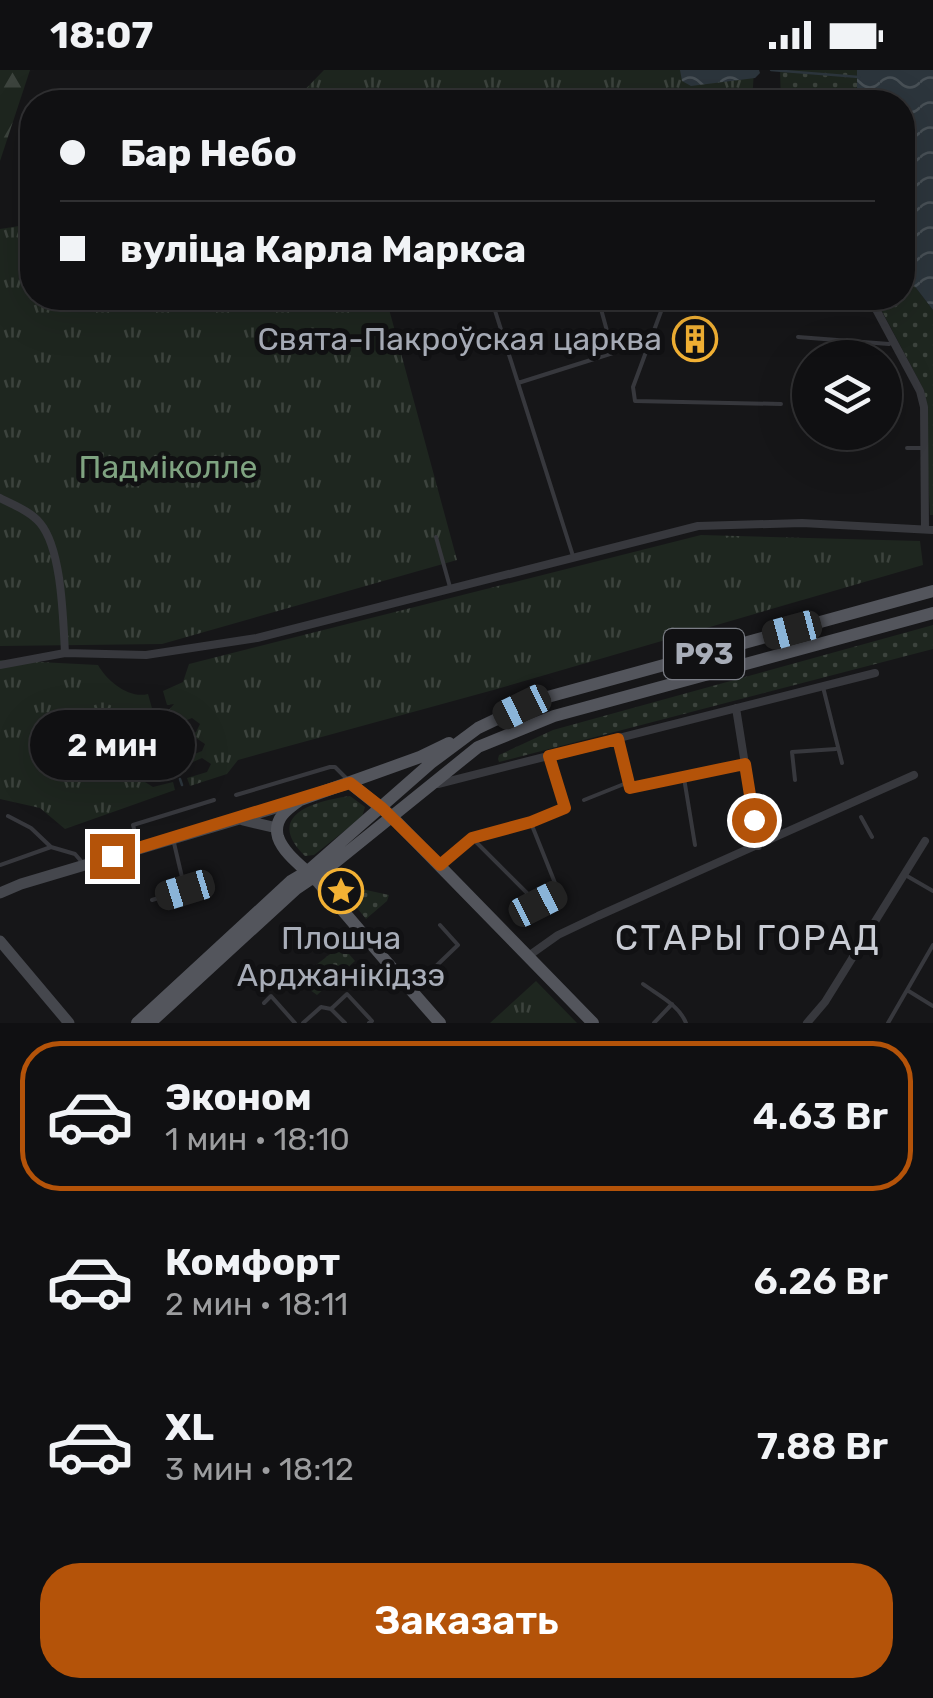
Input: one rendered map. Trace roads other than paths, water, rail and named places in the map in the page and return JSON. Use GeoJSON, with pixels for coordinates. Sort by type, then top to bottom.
{"type":"FeatureCollection","features":[{"type":"Feature","properties":{"kind":"main road","name":"Р93"},"geometry":{"type":"LineString","coordinates":[[311,874],[386,812],[432,763],[478,728],[544,698],[933,591]]}},
{"type":"Feature","properties":{"kind":"main road","name":"Р93"},"geometry":{"type":"LineString","coordinates":[[386,812],[423,790],[478,747],[554,716],[933,613]]}},
{"type":"Feature","properties":{"kind":"main road"},"geometry":{"type":"LineString","coordinates":[[0,893],[350,783],[420,757],[478,728]]}},
{"type":"Feature","properties":{"kind":"main road"},"geometry":{"type":"LineString","coordinates":[[350,783],[440,865],[593,1023]]}},
{"type":"Feature","properties":{"kind":"main road"},"geometry":{"type":"LineString","coordinates":[[300,800],[286,809],[277,828],[279,839],[440,1023]]}},
{"type":"Feature","properties":{"kind":"main road"},"geometry":{"type":"LineString","coordinates":[[233,820],[277,828]]}},
{"type":"Feature","properties":{"kind":"main road"},"geometry":{"type":"LineString","coordinates":[[137,1023],[291,881],[311,874]]}},
{"type":"Feature","properties":{"kind":"main road"},"geometry":{"type":"LineString","coordinates":[[150,1023],[311,874]]}},
{"type":"Feature","properties":{"kind":"main road"},"geometry":{"type":"LineString","coordinates":[[0,941],[69,1023]]}},
{"type":"Feature","properties":{"kind":"street"},"geometry":{"type":"LineString","coordinates":[[877,310],[893,340]]}},
{"type":"Feature","properties":{"kind":"street"},"geometry":{"type":"LineString","coordinates":[[0,665],[66,653],[146,655],[257,638],[698,526],[802,524],[929,530],[924,407],[902,357]]}},
{"type":"Feature","properties":{"kind":"street"},"geometry":{"type":"LineString","coordinates":[[0,498],[37,520],[49,538],[66,653]]}},
{"type":"Feature","properties":{"kind":"street"},"geometry":{"type":"LineString","coordinates":[[423,790],[448,780],[875,673]]}},
{"type":"Feature","properties":{"kind":"street"},"geometry":{"type":"LineString","coordinates":[[736,708],[758,846]]}},
{"type":"Feature","properties":{"kind":"street"},"geometry":{"type":"LineString","coordinates":[[478,747],[472,764],[484,773]]}},
{"type":"Feature","properties":{"kind":"street"},"geometry":{"type":"LineString","coordinates":[[527,957],[540,945],[572,928],[914,775]]}},
{"type":"Feature","properties":{"kind":"street"},"geometry":{"type":"LineString","coordinates":[[814,1020],[924,841]]}},
{"type":"Feature","properties":{"kind":"lane"},"geometry":{"type":"LineString","coordinates":[[495,310],[573,556]]}},
{"type":"Feature","properties":{"kind":"lane"},"geometry":{"type":"LineString","coordinates":[[518,383],[613,353],[601,310]]}},
{"type":"Feature","properties":{"kind":"lane"},"geometry":{"type":"LineString","coordinates":[[662,310],[633,387],[634,400],[780,404]]}},
{"type":"Feature","properties":{"kind":"lane"},"geometry":{"type":"LineString","coordinates":[[798,337],[837,340]]}},
{"type":"Feature","properties":{"kind":"lane"},"geometry":{"type":"LineString","coordinates":[[907,448],[924,448]]}},
{"type":"Feature","properties":{"kind":"lane"},"geometry":{"type":"LineString","coordinates":[[436,537],[450,587]]}},
{"type":"Feature","properties":{"kind":"lane"},"geometry":{"type":"LineString","coordinates":[[823,687],[842,762]]}},
{"type":"Feature","properties":{"kind":"lane"},"geometry":{"type":"LineString","coordinates":[[618,739],[630,788],[745,764]]}},
{"type":"Feature","properties":{"kind":"lane"},"geometry":{"type":"LineString","coordinates":[[794,780],[792,752],[836,749]]}},
{"type":"Feature","properties":{"kind":"lane"},"geometry":{"type":"LineString","coordinates":[[440,865],[472,838],[565,808],[549,756]]}},
{"type":"Feature","properties":{"kind":"lane"},"geometry":{"type":"LineString","coordinates":[[236,795],[330,767],[340,771],[350,783]]}},
{"type":"Feature","properties":{"kind":"lane"},"geometry":{"type":"LineString","coordinates":[[684,778],[695,845]]}},
{"type":"Feature","properties":{"kind":"lane"},"geometry":{"type":"LineString","coordinates":[[584,800],[628,782]]}},
{"type":"Feature","properties":{"kind":"lane"},"geometry":{"type":"LineString","coordinates":[[139,848],[133,825],[214,800]]}},
{"type":"Feature","properties":{"kind":"lane"},"geometry":{"type":"LineString","coordinates":[[8,816],[31,828],[51,847],[74,854],[84,865]]}},
{"type":"Feature","properties":{"kind":"lane"},"geometry":{"type":"LineString","coordinates":[[861,817],[872,837]]}},
{"type":"Feature","properties":{"kind":"lane"},"geometry":{"type":"LineString","coordinates":[[472,838],[538,904],[559,893],[531,822]]}},
{"type":"Feature","properties":{"kind":"lane"},"geometry":{"type":"LineString","coordinates":[[152,900],[185,890],[172,838]]}},
{"type":"Feature","properties":{"kind":"lane"},"geometry":{"type":"LineString","coordinates":[[0,865],[51,847]]}},
{"type":"Feature","properties":{"kind":"lane"},"geometry":{"type":"LineString","coordinates":[[904,874],[933,891]]}},
{"type":"Feature","properties":{"kind":"lane"},"geometry":{"type":"LineString","coordinates":[[434,968],[458,944],[440,925]]}},
{"type":"Feature","properties":{"kind":"lane"},"geometry":{"type":"LineString","coordinates":[[888,1023],[933,944]]}},
{"type":"Feature","properties":{"kind":"lane"},"geometry":{"type":"LineString","coordinates":[[410,989],[427,974]]}},
{"type":"Feature","properties":{"kind":"lane"},"geometry":{"type":"LineString","coordinates":[[642,984],[672,1004],[686,1023]]}},
{"type":"Feature","properties":{"kind":"lane"},"geometry":{"type":"LineString","coordinates":[[906,990],[933,1006]]}},
{"type":"Feature","properties":{"kind":"lane"},"geometry":{"type":"LineString","coordinates":[[331,1008],[346,994],[372,1020],[369,1023]]}},
{"type":"Feature","properties":{"kind":"lane"},"geometry":{"type":"LineString","coordinates":[[264,1003],[271,996],[294,1023]]}},
{"type":"Feature","properties":{"kind":"lane"},"geometry":{"type":"LineString","coordinates":[[654,1023],[672,1004]]}},
{"type":"Feature","properties":{"kind":"lane"},"geometry":{"type":"LineString","coordinates":[[304,1023],[321,1007],[331,1008],[345,1023]]}},
{"type":"Feature","properties":{"kind":"water"},"geometry":{"type":"Polygon","coordinates":[[[680,70],[760,73],[755,78],[691,86],[682,81],[680,70]]]}},
{"type":"Feature","properties":{"kind":"water"},"geometry":{"type":"Polygon","coordinates":[[[857,70],[933,70],[933,310],[915,287],[915,90],[857,90],[857,70]]]}},
{"type":"Feature","properties":{"kind":"waterway"},"geometry":{"type":"LineString","coordinates":[[771,70],[859,77]]}},
{"type":"Feature","properties":{"kind":"waterway"},"geometry":{"type":"LineString","coordinates":[[169,739],[171,749]]}},
{"type":"Feature","properties":{"kind":"waterway"},"geometry":{"type":"LineString","coordinates":[[174,759],[177,768]]}},
{"type":"Feature","properties":{"kind":"waterway"},"geometry":{"type":"LineString","coordinates":[[180,779],[182,785]]}},
{"type":"Feature","properties":{"kind":"place","name":"Свята-Пакроўская царква"},"geometry":{"type":"Point","coordinates":[695,339]}},
{"type":"Feature","properties":{"kind":"place","name":"Плошча Арджанікідзэ"},"geometry":{"type":"Point","coordinates":[341,891]}},
{"type":"Feature","properties":{"kind":"district","name":"СТАРЫ ГОРАД"},"geometry":{"type":"Point","coordinates":[748,938]}},
{"type":"Feature","properties":{"kind":"park label","name":"Падміколле"},"geometry":{"type":"Point","coordinates":[168,467]}}]}
